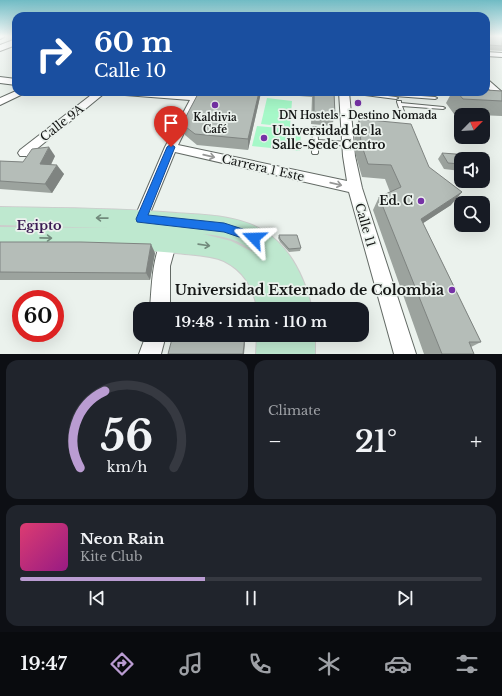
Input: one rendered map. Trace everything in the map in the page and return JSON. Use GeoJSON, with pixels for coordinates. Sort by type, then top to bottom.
{"type":"FeatureCollection","features":[{"type":"Feature","properties":{"kind":"main road"},"geometry":{"type":"LineString","coordinates":[[2,235],[141,219],[211,225],[234,230],[254,238],[266,264],[271,302]]}},
{"type":"Feature","properties":{"kind":"main road"},"geometry":{"type":"LineString","coordinates":[[2,235],[168,241],[215,247],[227,251],[244,260],[266,264],[293,290],[296,302]]}},
{"type":"Feature","properties":{"kind":"main road"},"geometry":{"type":"LineString","coordinates":[[272,354],[273,342]]}},
{"type":"Feature","properties":{"kind":"main road"},"geometry":{"type":"LineString","coordinates":[[299,342],[299,354]]}},
{"type":"Feature","properties":{"kind":"street"},"geometry":{"type":"LineString","coordinates":[[490,54],[502,55]]}},
{"type":"Feature","properties":{"kind":"street"},"geometry":{"type":"LineString","coordinates":[[0,80],[12,82]]}},
{"type":"Feature","properties":{"kind":"street"},"geometry":{"type":"LineString","coordinates":[[490,85],[501,96]]}},
{"type":"Feature","properties":{"kind":"street"},"geometry":{"type":"LineString","coordinates":[[490,94],[501,96]]}},
{"type":"Feature","properties":{"kind":"street"},"geometry":{"type":"LineString","coordinates":[[0,102],[13,96]]}},
{"type":"Feature","properties":{"kind":"street","name":"Calle 9A"},"geometry":{"type":"LineString","coordinates":[[24,153],[96,96]]}},
{"type":"Feature","properties":{"kind":"street"},"geometry":{"type":"LineString","coordinates":[[141,219],[171,147],[196,96]]}},
{"type":"Feature","properties":{"kind":"street","name":"Calle 11"},"geometry":{"type":"LineString","coordinates":[[344,96],[348,144],[355,188],[405,354]]}},
{"type":"Feature","properties":{"kind":"street","name":"Carrera 1 Este"},"geometry":{"type":"LineString","coordinates":[[171,147],[355,188]]}},
{"type":"Feature","properties":{"kind":"street"},"geometry":{"type":"LineString","coordinates":[[160,302],[160,269],[164,248],[168,241]]}},
{"type":"Feature","properties":{"kind":"street"},"geometry":{"type":"LineString","coordinates":[[150,354],[154,342]]}},
{"type":"Feature","properties":{"kind":"lane"},"geometry":{"type":"LineString","coordinates":[[396,96],[403,114]]}},
{"type":"Feature","properties":{"kind":"lane"},"geometry":{"type":"LineString","coordinates":[[408,96],[435,98]]}},
{"type":"Feature","properties":{"kind":"lane"},"geometry":{"type":"LineString","coordinates":[[400,104],[443,108]]}},
{"type":"Feature","properties":{"kind":"lane"},"geometry":{"type":"LineString","coordinates":[[315,128],[315,153]]}},
{"type":"Feature","properties":{"kind":"lane"},"geometry":{"type":"LineString","coordinates":[[315,141],[348,144]]}},
{"type":"Feature","properties":{"kind":"green space"},"geometry":{"type":"Polygon","coordinates":[[[267,98],[292,101],[290,127],[261,124],[267,98]]]}},
{"type":"Feature","properties":{"kind":"green space"},"geometry":{"type":"Polygon","coordinates":[[[257,126],[301,130],[300,151],[252,146],[257,126]]]}},
{"type":"Feature","properties":{"kind":"building"},"geometry":{"type":"Polygon","coordinates":[[[490,90],[502,91],[502,101],[463,99],[460,96],[490,96],[490,90]]]}},
{"type":"Feature","properties":{"kind":"building"},"geometry":{"type":"Polygon","coordinates":[[[197,96],[258,96],[248,139],[195,134],[182,124],[197,96]]]}},
{"type":"Feature","properties":{"kind":"building"},"geometry":{"type":"Polygon","coordinates":[[[314,96],[334,96],[335,115],[314,113],[314,96]]]}},
{"type":"Feature","properties":{"kind":"building"},"geometry":{"type":"Polygon","coordinates":[[[359,119],[411,124],[429,167],[454,186],[454,188],[457,188],[462,192],[421,219],[481,342],[469,342],[474,354],[442,354],[379,197],[401,187],[391,165],[368,164],[361,143],[359,119]]]}},
{"type":"Feature","properties":{"kind":"building"},"geometry":{"type":"Polygon","coordinates":[[[49,147],[40,164],[57,165],[45,184],[0,181],[0,161],[23,162],[32,149],[49,147]]]}},
{"type":"Feature","properties":{"kind":"building"},"geometry":{"type":"Polygon","coordinates":[[[442,153],[454,154],[454,163],[448,163],[442,153]]]}},
{"type":"Feature","properties":{"kind":"building"},"geometry":{"type":"Polygon","coordinates":[[[279,235],[297,235],[301,248],[289,249],[280,239],[279,235]]]}},
{"type":"Feature","properties":{"kind":"building"},"geometry":{"type":"Polygon","coordinates":[[[0,242],[151,244],[146,273],[0,272],[0,242]]]}},
{"type":"Feature","properties":{"kind":"building"},"geometry":{"type":"Polygon","coordinates":[[[171,342],[244,342],[243,354],[168,354],[171,342]]]}},
{"type":"Feature","properties":{"kind":"place","name":"DN Hostels - Destino Nomada"},"geometry":{"type":"Point","coordinates":[358,103]}},
{"type":"Feature","properties":{"kind":"place","name":"Kaldivia Café"},"geometry":{"type":"Point","coordinates":[215,105]}},
{"type":"Feature","properties":{"kind":"place","name":"Universidad de la Salle-Sede Centro"},"geometry":{"type":"Point","coordinates":[264,138]}},
{"type":"Feature","properties":{"kind":"place","name":"Ed. C"},"geometry":{"type":"Point","coordinates":[421,201]}},
{"type":"Feature","properties":{"kind":"place","name":"Universidad Externado de Colombia"},"geometry":{"type":"Point","coordinates":[452,290]}},
{"type":"Feature","properties":{"kind":"district","name":"Egipto"},"geometry":{"type":"Point","coordinates":[39,225]}},
{"type":"Feature","properties":{"kind":"route"},"geometry":{"type":"LineString","coordinates":[[171,147],[141,219],[224,227],[242,232],[254,238]]}}]}
